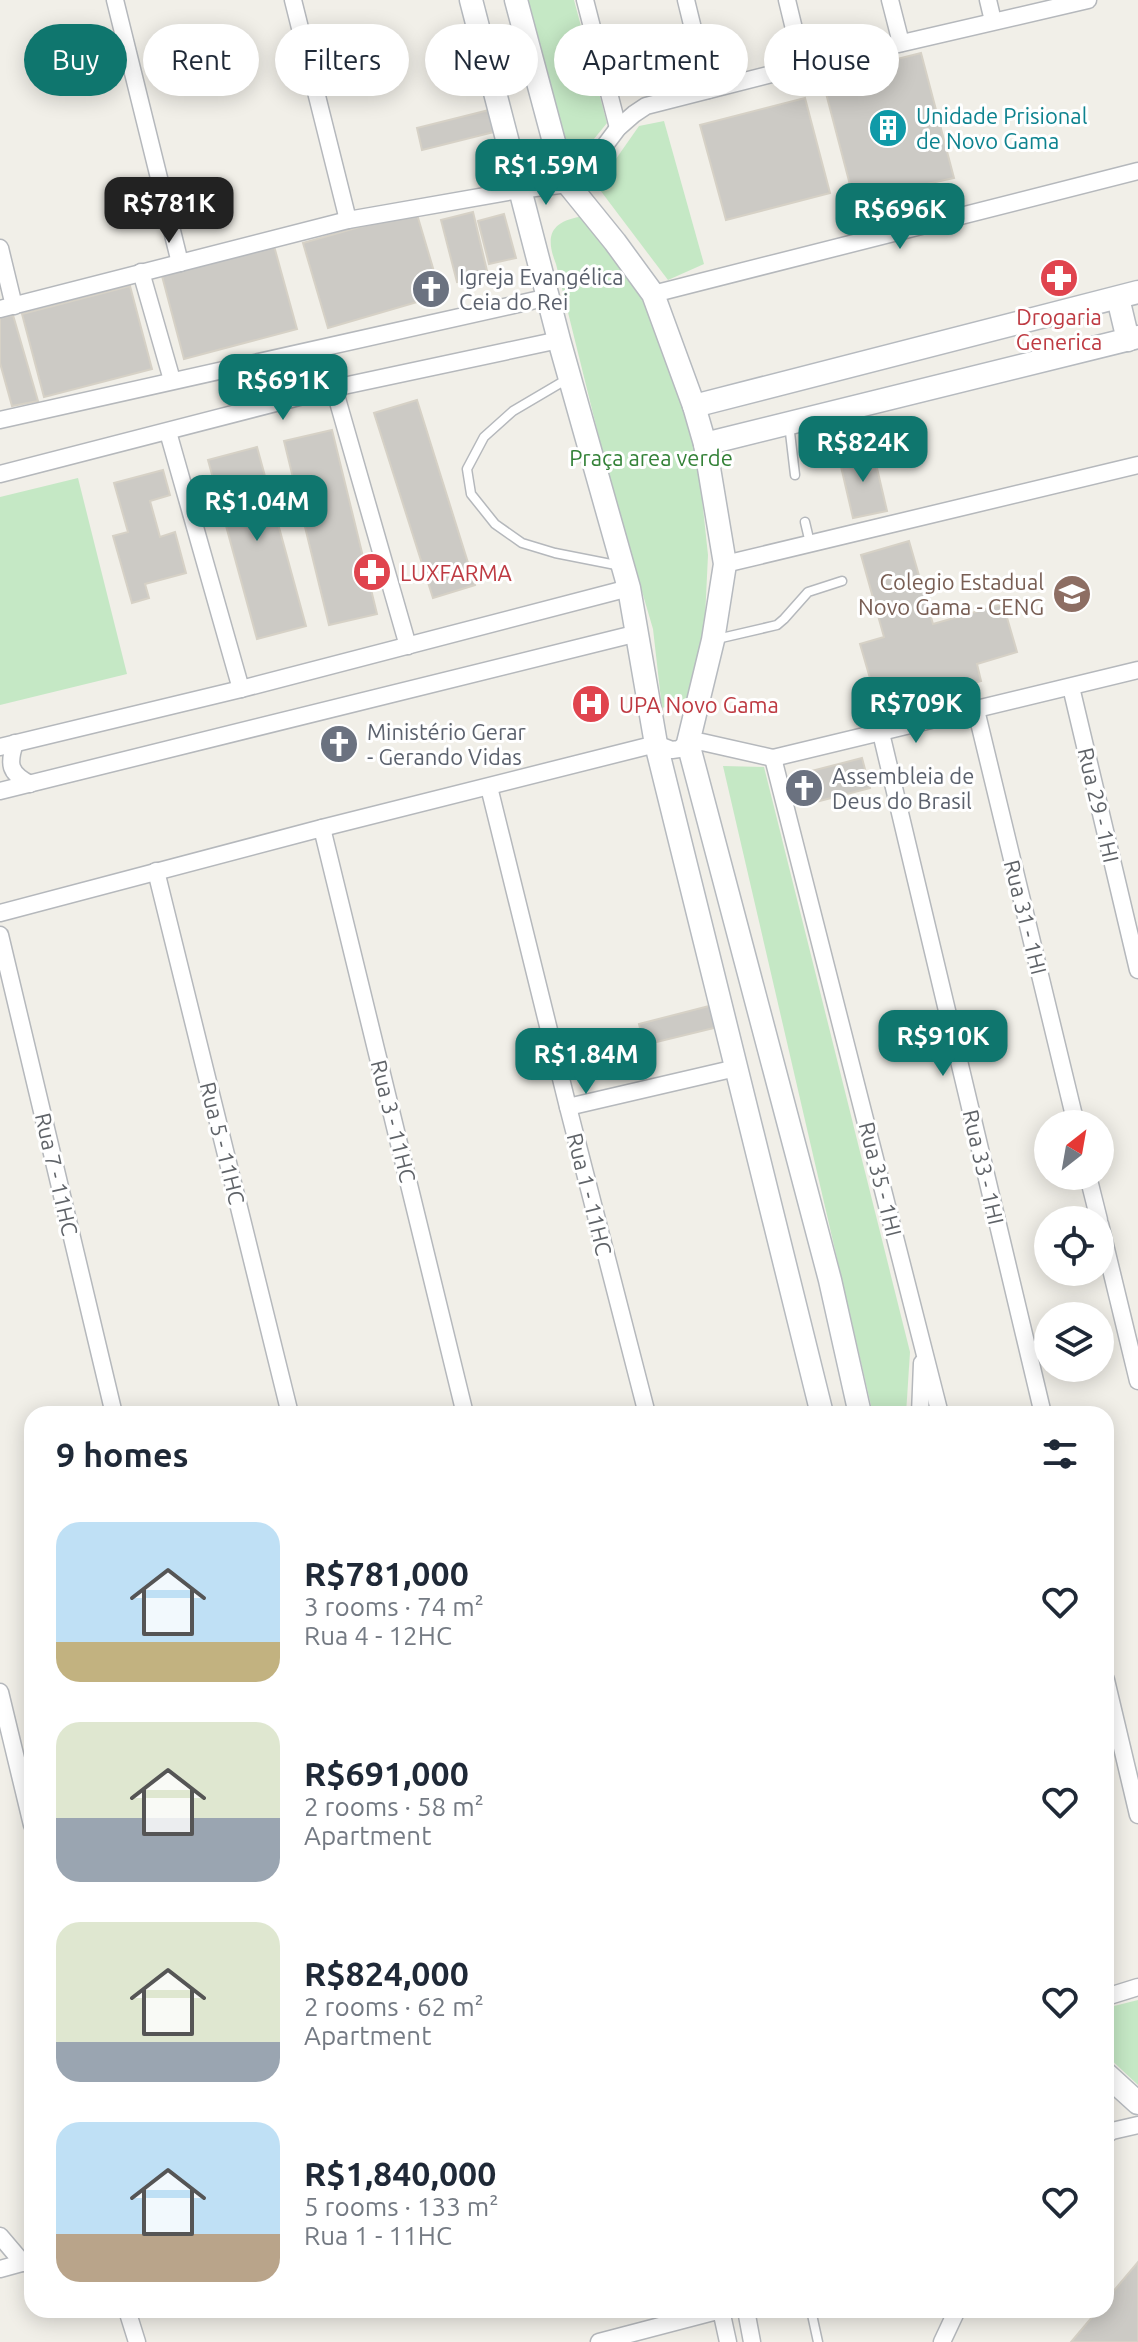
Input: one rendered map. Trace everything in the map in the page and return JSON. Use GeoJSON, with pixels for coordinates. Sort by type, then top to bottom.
{"type":"FeatureCollection","features":[{"type":"Feature","properties":{"kind":"street"},"geometry":{"type":"LineString","coordinates":[[115,0],[180,263]]}},
{"type":"Feature","properties":{"kind":"street"},"geometry":{"type":"LineString","coordinates":[[293,0],[348,220]]}},
{"type":"Feature","properties":{"kind":"street"},"geometry":{"type":"LineString","coordinates":[[471,0],[559,340],[626,578],[656,744],[820,1406]]}},
{"type":"Feature","properties":{"kind":"street"},"geometry":{"type":"LineString","coordinates":[[516,0],[568,184],[653,294],[705,444],[725,564],[713,640],[688,743],[832,1291],[858,1406]]}},
{"type":"Feature","properties":{"kind":"street"},"geometry":{"type":"LineString","coordinates":[[585,0],[618,128]]}},
{"type":"Feature","properties":{"kind":"street"},"geometry":{"type":"LineString","coordinates":[[686,0],[692,24]]}},
{"type":"Feature","properties":{"kind":"street"},"geometry":{"type":"LineString","coordinates":[[787,0],[793,24]]}},
{"type":"Feature","properties":{"kind":"street"},"geometry":{"type":"LineString","coordinates":[[890,0],[901,43],[1087,0]]}},
{"type":"Feature","properties":{"kind":"street"},"geometry":{"type":"LineString","coordinates":[[988,0],[993,21]]}},
{"type":"Feature","properties":{"kind":"street"},"geometry":{"type":"LineString","coordinates":[[0,248],[7,308],[348,220],[568,184],[634,114],[646,106],[685,96]]}},
{"type":"Feature","properties":{"kind":"street"},"geometry":{"type":"LineString","coordinates":[[653,294],[1138,171]]}},
{"type":"Feature","properties":{"kind":"street"},"geometry":{"type":"LineString","coordinates":[[141,272],[172,380]]}},
{"type":"Feature","properties":{"kind":"street"},"geometry":{"type":"LineString","coordinates":[[694,406],[1128,295],[1133,338],[705,444]]}},
{"type":"Feature","properties":{"kind":"street"},"geometry":{"type":"LineString","coordinates":[[0,420],[549,297]]}},
{"type":"Feature","properties":{"kind":"street"},"geometry":{"type":"LineString","coordinates":[[0,474],[334,388],[559,340]]}},
{"type":"Feature","properties":{"kind":"street"},"geometry":{"type":"LineString","coordinates":[[334,388],[408,646]]}},
{"type":"Feature","properties":{"kind":"street"},"geometry":{"type":"LineString","coordinates":[[168,432],[241,689]]}},
{"type":"Feature","properties":{"kind":"street"},"geometry":{"type":"LineString","coordinates":[[725,564],[1138,465]]}},
{"type":"Feature","properties":{"kind":"street"},"geometry":{"type":"LineString","coordinates":[[30,784],[18,778],[12,770],[8,745],[408,646],[626,578]]}},
{"type":"Feature","properties":{"kind":"street"},"geometry":{"type":"LineString","coordinates":[[0,791],[638,633]]}},
{"type":"Feature","properties":{"kind":"street"},"geometry":{"type":"LineString","coordinates":[[0,913],[656,744],[672,750],[688,743],[702,742],[773,758],[1138,670]]}},
{"type":"Feature","properties":{"kind":"street","name":"Rua 29 - 1HI"},"geometry":{"type":"LineString","coordinates":[[1071,687],[1138,970]]}},
{"type":"Feature","properties":{"kind":"street","name":"Rua 31 - 1HI"},"geometry":{"type":"LineString","coordinates":[[976,710],[1073,1110]]}},
{"type":"Feature","properties":{"kind":"street","name":"Rua 33 - 1HI"},"geometry":{"type":"LineString","coordinates":[[881,733],[1041,1406]]}},
{"type":"Feature","properties":{"kind":"street","name":"Rua 35 - 1HI"},"geometry":{"type":"LineString","coordinates":[[773,758],[938,1406]]}},
{"type":"Feature","properties":{"kind":"street","name":"Rua 1 - 11HC"},"geometry":{"type":"LineString","coordinates":[[489,787],[645,1406]]}},
{"type":"Feature","properties":{"kind":"street","name":"Rua 3 - 11HC"},"geometry":{"type":"LineString","coordinates":[[322,828],[463,1406]]}},
{"type":"Feature","properties":{"kind":"street","name":"Rua 5 - 11HC"},"geometry":{"type":"LineString","coordinates":[[156,871],[288,1406]]}},
{"type":"Feature","properties":{"kind":"street","name":"Rua 7 - 11HC"},"geometry":{"type":"LineString","coordinates":[[0,935],[112,1406]]}},
{"type":"Feature","properties":{"kind":"street"},"geometry":{"type":"LineString","coordinates":[[568,1107],[736,1068]]}},
{"type":"Feature","properties":{"kind":"street"},"geometry":{"type":"LineString","coordinates":[[1114,1281],[1138,1381]]}},
{"type":"Feature","properties":{"kind":"street"},"geometry":{"type":"LineString","coordinates":[[794,1296],[810,1305],[824,1303],[832,1291]]}},
{"type":"Feature","properties":{"kind":"street"},"geometry":{"type":"LineString","coordinates":[[920,1406],[922,1342]]}},
{"type":"Feature","properties":{"kind":"street"},"geometry":{"type":"LineString","coordinates":[[810,1361],[819,1351],[833,1348],[845,1353]]}},
{"type":"Feature","properties":{"kind":"street"},"geometry":{"type":"LineString","coordinates":[[0,1692],[24,1792]]}},
{"type":"Feature","properties":{"kind":"street"},"geometry":{"type":"LineString","coordinates":[[1114,1714],[1138,1815]]}},
{"type":"Feature","properties":{"kind":"street"},"geometry":{"type":"LineString","coordinates":[[1114,1994],[1138,1987]]}},
{"type":"Feature","properties":{"kind":"street"},"geometry":{"type":"LineString","coordinates":[[1114,2081],[1138,2103]]}},
{"type":"Feature","properties":{"kind":"street"},"geometry":{"type":"LineString","coordinates":[[1114,2131],[1138,2125]]}},
{"type":"Feature","properties":{"kind":"street"},"geometry":{"type":"LineString","coordinates":[[0,2236],[24,2258]]}},
{"type":"Feature","properties":{"kind":"street"},"geometry":{"type":"LineString","coordinates":[[0,2269],[24,2263]]}},
{"type":"Feature","properties":{"kind":"street"},"geometry":{"type":"LineString","coordinates":[[130,2318],[137,2342]]}},
{"type":"Feature","properties":{"kind":"street"},"geometry":{"type":"LineString","coordinates":[[599,2342],[690,2318]]}},
{"type":"Feature","properties":{"kind":"street"},"geometry":{"type":"LineString","coordinates":[[723,2318],[728,2342]]}},
{"type":"Feature","properties":{"kind":"street"},"geometry":{"type":"LineString","coordinates":[[748,2318],[752,2342]]}},
{"type":"Feature","properties":{"kind":"street"},"geometry":{"type":"LineString","coordinates":[[942,2342],[953,2318]]}},
{"type":"Feature","properties":{"kind":"lane"},"geometry":{"type":"LineString","coordinates":[[569,377],[513,411],[484,437],[467,469],[471,494],[495,524],[522,543],[626,578]]}},
{"type":"Feature","properties":{"kind":"lane"},"geometry":{"type":"LineString","coordinates":[[789,424],[795,475]]}},
{"type":"Feature","properties":{"kind":"lane"},"geometry":{"type":"LineString","coordinates":[[805,522],[810,544]]}},
{"type":"Feature","properties":{"kind":"lane"},"geometry":{"type":"LineString","coordinates":[[713,640],[777,625],[808,592],[842,581]]}},
{"type":"Feature","properties":{"kind":"lane"},"geometry":{"type":"LineString","coordinates":[[813,2318],[818,2342]]}},
{"type":"Feature","properties":{"kind":"green space"},"geometry":{"type":"Polygon","coordinates":[[[525,0],[574,0],[580,24],[554,24],[554,96],[600,96],[607,123],[576,161],[562,140],[538,49],[538,24],[531,24],[525,0]]]}},
{"type":"Feature","properties":{"kind":"green space"},"geometry":{"type":"Polygon","coordinates":[[[664,121],[704,264],[668,280],[597,186],[639,126],[664,121]]]}},
{"type":"Feature","properties":{"kind":"green space","name":"Praça area verde"},"geometry":{"type":"Polygon","coordinates":[[[584,216],[647,304],[673,365],[698,461],[708,555],[704,639],[687,707],[675,704],[662,708],[653,629],[610,482],[552,254],[551,237],[558,225],[584,216]]]}},
{"type":"Feature","properties":{"kind":"green space"},"geometry":{"type":"Polygon","coordinates":[[[78,478],[127,674],[0,705],[0,497],[78,478]]]}},
{"type":"Feature","properties":{"kind":"green space"},"geometry":{"type":"Polygon","coordinates":[[[723,766],[764,767],[910,1352],[907,1406],[871,1406],[723,766]]]}},
{"type":"Feature","properties":{"kind":"green space"},"geometry":{"type":"Polygon","coordinates":[[[1138,2000],[1138,2085],[1114,2062],[1114,2006],[1138,2000]]]}},
{"type":"Feature","properties":{"kind":"building","name":"Unidade Prisional de Novo Gama"},"geometry":{"type":"Polygon","coordinates":[[[921,53],[954,178],[854,200],[827,96],[899,96],[899,59],[921,53]]]}},
{"type":"Feature","properties":{"kind":"building"},"geometry":{"type":"Polygon","coordinates":[[[805,98],[830,193],[726,220],[700,125],[805,98]]]}},
{"type":"Feature","properties":{"kind":"building"},"geometry":{"type":"Polygon","coordinates":[[[489,110],[494,132],[422,150],[417,128],[489,110]]]}},
{"type":"Feature","properties":{"kind":"building"},"geometry":{"type":"Polygon","coordinates":[[[416,211],[441,295],[328,328],[303,243],[416,211]]]}},
{"type":"Feature","properties":{"kind":"building"},"geometry":{"type":"Polygon","coordinates":[[[473,212],[488,275],[457,282],[441,220],[473,212]]]}},
{"type":"Feature","properties":{"kind":"building"},"geometry":{"type":"Polygon","coordinates":[[[504,214],[516,258],[489,264],[478,221],[504,214]]]}},
{"type":"Feature","properties":{"kind":"building"},"geometry":{"type":"Polygon","coordinates":[[[274,246],[297,329],[184,359],[162,276],[274,246]]]}},
{"type":"Feature","properties":{"kind":"building"},"geometry":{"type":"Polygon","coordinates":[[[130,286],[152,369],[44,397],[22,314],[130,286]]]}},
{"type":"Feature","properties":{"kind":"building"},"geometry":{"type":"Polygon","coordinates":[[[13,315],[38,401],[12,406],[0,363],[0,318],[13,315]]]}},
{"type":"Feature","properties":{"kind":"building"},"geometry":{"type":"Polygon","coordinates":[[[417,400],[475,585],[433,598],[374,413],[417,400]]]}},
{"type":"Feature","properties":{"kind":"building"},"geometry":{"type":"Polygon","coordinates":[[[332,430],[377,614],[329,625],[284,441],[332,430]]]}},
{"type":"Feature","properties":{"kind":"building"},"geometry":{"type":"Polygon","coordinates":[[[257,447],[306,626],[257,639],[208,460],[257,447]]]}},
{"type":"Feature","properties":{"kind":"building"},"geometry":{"type":"Polygon","coordinates":[[[873,451],[887,511],[853,518],[839,458],[873,451]]]}},
{"type":"Feature","properties":{"kind":"building"},"geometry":{"type":"Polygon","coordinates":[[[163,470],[170,495],[150,501],[160,537],[175,532],[186,573],[145,584],[149,598],[132,603],[113,536],[128,532],[114,483],[163,470]]]}},
{"type":"Feature","properties":{"kind":"building"},"geometry":{"type":"Polygon","coordinates":[[[909,541],[933,624],[1003,604],[1017,652],[977,664],[981,681],[879,709],[860,644],[884,637],[861,555],[909,541]]]}},
{"type":"Feature","properties":{"kind":"building"},"geometry":{"type":"Polygon","coordinates":[[[862,758],[870,788],[804,805],[796,775],[862,758]]]}},
{"type":"Feature","properties":{"kind":"building"},"geometry":{"type":"Polygon","coordinates":[[[713,1005],[718,1027],[644,1045],[639,1024],[713,1005]]]}},
{"type":"Feature","properties":{"kind":"building"},"geometry":{"type":"Polygon","coordinates":[[[1138,2262],[1138,2342],[1071,2342],[1091,2318],[1114,2318],[1114,2290],[1138,2262]]]}},
{"type":"Feature","properties":{"kind":"place","name":"Unidade Prisional de Novo Gama"},"geometry":{"type":"Point","coordinates":[888,128]}},
{"type":"Feature","properties":{"kind":"place","name":"Drogaria Generica"},"geometry":{"type":"Point","coordinates":[1059,278]}},
{"type":"Feature","properties":{"kind":"place","name":"Igreja Evangélica Ceia do Rei"},"geometry":{"type":"Point","coordinates":[431,289]}},
{"type":"Feature","properties":{"kind":"place","name":"LUXFARMA"},"geometry":{"type":"Point","coordinates":[372,572]}},
{"type":"Feature","properties":{"kind":"place","name":"Colegio Estadual Novo Gama - CENG"},"geometry":{"type":"Point","coordinates":[1072,594]}},
{"type":"Feature","properties":{"kind":"place","name":"UPA Novo Gama"},"geometry":{"type":"Point","coordinates":[591,704]}},
{"type":"Feature","properties":{"kind":"place","name":"Ministério Gerar - Gerando Vidas"},"geometry":{"type":"Point","coordinates":[339,744]}},
{"type":"Feature","properties":{"kind":"place","name":"Assembleia de Deus do Brasil"},"geometry":{"type":"Point","coordinates":[804,788]}}]}
